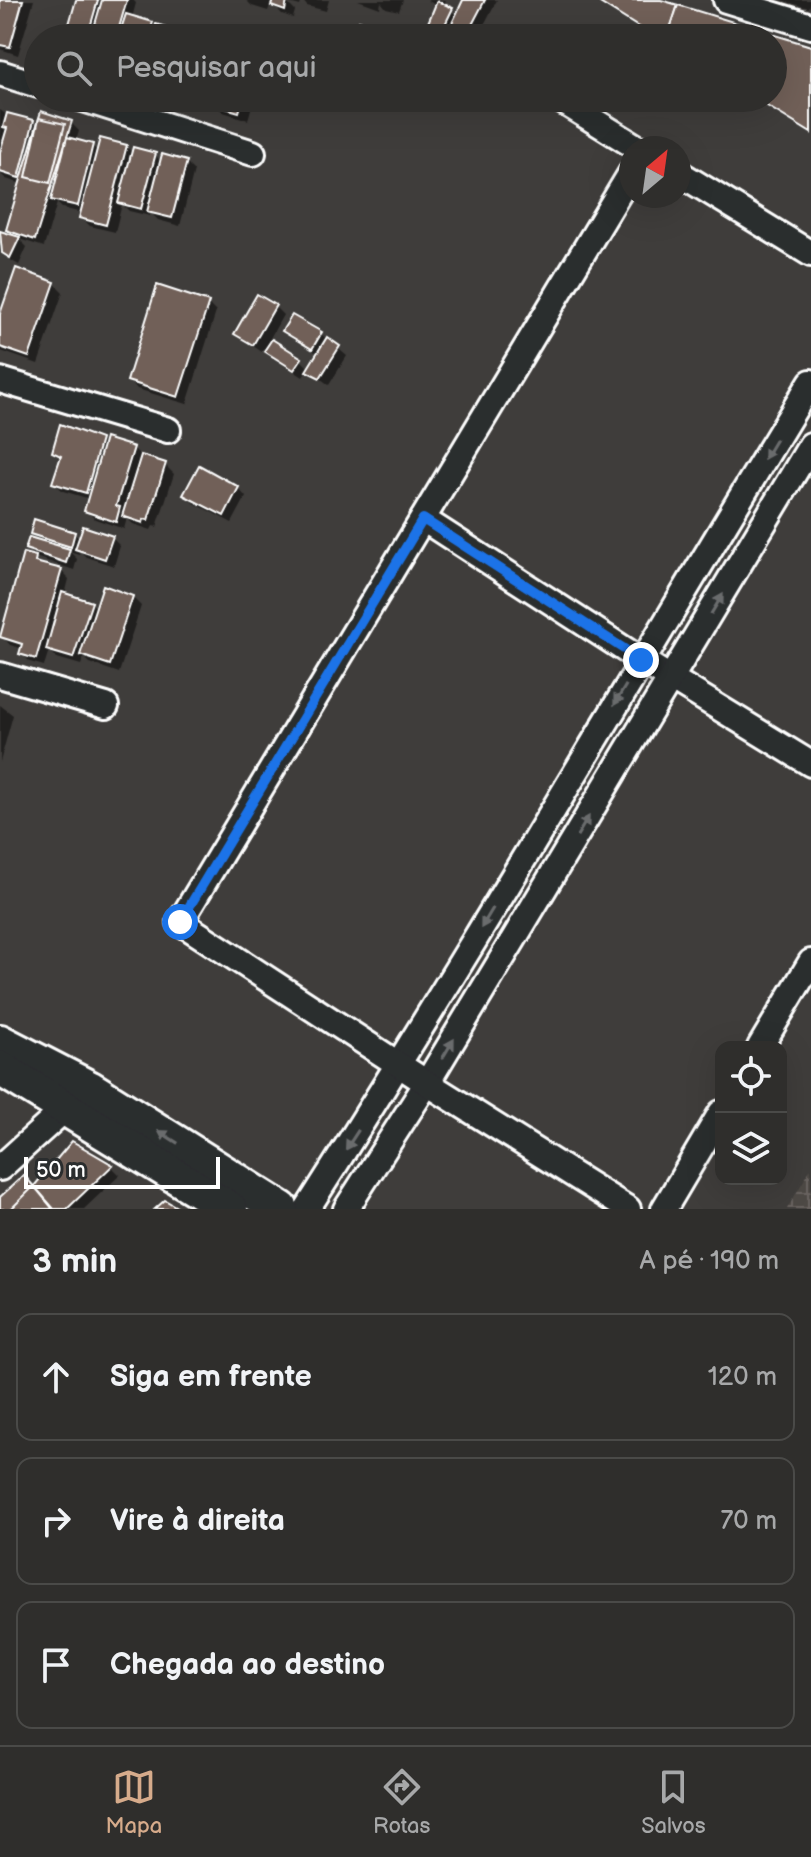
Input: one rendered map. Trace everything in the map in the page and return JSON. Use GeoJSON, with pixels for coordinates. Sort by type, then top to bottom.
{"type":"FeatureCollection","features":[{"type":"Feature","properties":{"kind":"main road"},"geometry":{"type":"LineString","coordinates":[[0,1042],[230,1209]]}},
{"type":"Feature","properties":{"kind":"main road"},"geometry":{"type":"LineString","coordinates":[[0,1068],[77,1098],[281,1209]]}},
{"type":"Feature","properties":{"kind":"street"},"geometry":{"type":"LineString","coordinates":[[726,0],[811,26]]}},
{"type":"Feature","properties":{"kind":"street"},"geometry":{"type":"LineString","coordinates":[[0,73],[24,81]]}},
{"type":"Feature","properties":{"kind":"street"},"geometry":{"type":"LineString","coordinates":[[124,112],[253,153]]}},
{"type":"Feature","properties":{"kind":"street"},"geometry":{"type":"LineString","coordinates":[[580,112],[619,136]]}},
{"type":"Feature","properties":{"kind":"street"},"geometry":{"type":"LineString","coordinates":[[691,180],[811,254]]}},
{"type":"Feature","properties":{"kind":"street"},"geometry":{"type":"LineString","coordinates":[[619,193],[180,922],[628,1209]]}},
{"type":"Feature","properties":{"kind":"street"},"geometry":{"type":"LineString","coordinates":[[0,380],[168,430]]}},
{"type":"Feature","properties":{"kind":"street"},"geometry":{"type":"LineString","coordinates":[[307,1209],[399,1065],[811,382]]}},
{"type":"Feature","properties":{"kind":"street"},"geometry":{"type":"LineString","coordinates":[[346,1209],[427,1083],[811,445]]}},
{"type":"Feature","properties":{"kind":"street"},"geometry":{"type":"LineString","coordinates":[[423,519],[641,660],[811,764]]}},
{"type":"Feature","properties":{"kind":"street"},"geometry":{"type":"LineString","coordinates":[[0,675],[106,706]]}},
{"type":"Feature","properties":{"kind":"street"},"geometry":{"type":"LineString","coordinates":[[764,1041],[811,962]]}},
{"type":"Feature","properties":{"kind":"street"},"geometry":{"type":"LineString","coordinates":[[0,1168],[77,1098]]}},
{"type":"Feature","properties":{"kind":"street"},"geometry":{"type":"LineString","coordinates":[[664,1209],[715,1123]]}},
{"type":"Feature","properties":{"kind":"shaded area"},"geometry":{"type":"Polygon","coordinates":[[[811,1168],[811,1209],[787,1209],[811,1168]]]}},
{"type":"Feature","properties":{"kind":"building"},"geometry":{"type":"Polygon","coordinates":[[[0,0],[23,0],[10,47],[0,45],[0,0]]]}},
{"type":"Feature","properties":{"kind":"building"},"geometry":{"type":"Polygon","coordinates":[[[76,0],[98,0],[91,24],[69,24],[76,0]]]}},
{"type":"Feature","properties":{"kind":"building"},"geometry":{"type":"Polygon","coordinates":[[[102,0],[127,0],[120,24],[95,24],[102,0]]]}},
{"type":"Feature","properties":{"kind":"building"},"geometry":{"type":"Polygon","coordinates":[[[273,0],[287,1],[285,11],[271,6],[273,0]]]}},
{"type":"Feature","properties":{"kind":"building"},"geometry":{"type":"Polygon","coordinates":[[[463,0],[485,0],[472,24],[452,24],[463,0]]]}},
{"type":"Feature","properties":{"kind":"building"},"geometry":{"type":"Polygon","coordinates":[[[601,0],[661,0],[678,5],[672,24],[634,24],[600,3],[601,0]]]}},
{"type":"Feature","properties":{"kind":"building"},"geometry":{"type":"Polygon","coordinates":[[[437,1],[453,8],[445,24],[427,24],[437,1]]]}},
{"type":"Feature","properties":{"kind":"building"},"geometry":{"type":"Polygon","coordinates":[[[678,5],[740,24],[672,24],[678,5]]]}},
{"type":"Feature","properties":{"kind":"building"},"geometry":{"type":"Polygon","coordinates":[[[126,14],[153,22],[152,24],[123,24],[126,14]]]}},
{"type":"Feature","properties":{"kind":"building"},"geometry":{"type":"Polygon","coordinates":[[[787,39],[811,46],[811,133],[777,112],[787,112],[787,39]]]}},
{"type":"Feature","properties":{"kind":"building"},"geometry":{"type":"Polygon","coordinates":[[[41,112],[72,121],[35,240],[6,230],[41,112]]]}},
{"type":"Feature","properties":{"kind":"building"},"geometry":{"type":"Polygon","coordinates":[[[7,113],[34,120],[19,178],[0,172],[7,113]]]}},
{"type":"Feature","properties":{"kind":"building"},"geometry":{"type":"Polygon","coordinates":[[[39,118],[65,124],[50,183],[26,177],[39,118]]]}},
{"type":"Feature","properties":{"kind":"building"},"geometry":{"type":"Polygon","coordinates":[[[67,137],[93,144],[78,206],[51,200],[67,137]]]}},
{"type":"Feature","properties":{"kind":"building"},"geometry":{"type":"Polygon","coordinates":[[[100,138],[127,145],[106,225],[79,218],[100,138]]]}},
{"type":"Feature","properties":{"kind":"building"},"geometry":{"type":"Polygon","coordinates":[[[133,147],[156,153],[141,209],[118,203],[133,147]]]}},
{"type":"Feature","properties":{"kind":"building"},"geometry":{"type":"Polygon","coordinates":[[[162,154],[187,161],[172,218],[147,212],[162,154]]]}},
{"type":"Feature","properties":{"kind":"building"},"geometry":{"type":"Polygon","coordinates":[[[0,231],[20,237],[10,258],[2,253],[0,231]]]}},
{"type":"Feature","properties":{"kind":"building"},"geometry":{"type":"Polygon","coordinates":[[[16,268],[55,282],[29,357],[0,347],[0,314],[16,268]]]}},
{"type":"Feature","properties":{"kind":"building"},"geometry":{"type":"Polygon","coordinates":[[[157,285],[209,302],[178,397],[127,381],[157,285]]]}},
{"type":"Feature","properties":{"kind":"building"},"geometry":{"type":"Polygon","coordinates":[[[257,294],[276,305],[253,345],[234,334],[257,294]]]}},
{"type":"Feature","properties":{"kind":"building"},"geometry":{"type":"Polygon","coordinates":[[[292,315],[322,332],[312,349],[282,331],[292,315]]]}},
{"type":"Feature","properties":{"kind":"building"},"geometry":{"type":"Polygon","coordinates":[[[327,337],[340,346],[320,378],[306,371],[327,337]]]}},
{"type":"Feature","properties":{"kind":"building"},"geometry":{"type":"Polygon","coordinates":[[[272,339],[302,358],[294,370],[264,351],[272,339]]]}},
{"type":"Feature","properties":{"kind":"building"},"geometry":{"type":"Polygon","coordinates":[[[60,424],[101,439],[86,493],[52,483],[61,456],[52,452],[60,424]]]}},
{"type":"Feature","properties":{"kind":"building"},"geometry":{"type":"Polygon","coordinates":[[[105,438],[134,447],[116,506],[120,507],[116,522],[84,511],[105,438]]]}},
{"type":"Feature","properties":{"kind":"building"},"geometry":{"type":"Polygon","coordinates":[[[141,455],[166,463],[148,520],[144,519],[143,523],[122,516],[141,455]]]}},
{"type":"Feature","properties":{"kind":"building"},"geometry":{"type":"Polygon","coordinates":[[[199,465],[239,487],[224,516],[183,495],[199,465]]]}},
{"type":"Feature","properties":{"kind":"building"},"geometry":{"type":"Polygon","coordinates":[[[34,519],[75,532],[71,547],[30,534],[34,519]]]}},
{"type":"Feature","properties":{"kind":"building"},"geometry":{"type":"Polygon","coordinates":[[[83,526],[113,536],[105,559],[75,549],[83,526]]]}},
{"type":"Feature","properties":{"kind":"building"},"geometry":{"type":"Polygon","coordinates":[[[29,537],[70,549],[66,563],[25,549],[29,537]]]}},
{"type":"Feature","properties":{"kind":"building"},"geometry":{"type":"Polygon","coordinates":[[[23,553],[36,556],[35,562],[62,569],[36,659],[19,654],[22,644],[0,637],[23,553]]]}},
{"type":"Feature","properties":{"kind":"building"},"geometry":{"type":"Polygon","coordinates":[[[103,585],[133,596],[110,665],[80,655],[103,585]]]}},
{"type":"Feature","properties":{"kind":"building"},"geometry":{"type":"Polygon","coordinates":[[[62,592],[92,602],[73,658],[46,650],[62,592]]]}},
{"type":"Feature","properties":{"kind":"building"},"geometry":{"type":"Polygon","coordinates":[[[72,1141],[113,1165],[67,1209],[54,1209],[34,1186],[72,1141]]]}},
{"type":"Feature","properties":{"kind":"building"},"geometry":{"type":"Polygon","coordinates":[[[24,1175],[53,1209],[0,1209],[0,1197],[24,1175]]]}},
{"type":"Feature","properties":{"kind":"building"},"geometry":{"type":"Polygon","coordinates":[[[34,1186],[53,1209],[11,1209],[34,1186]]]}},
{"type":"Feature","properties":{"kind":"building"},"geometry":{"type":"Polygon","coordinates":[[[165,1200],[180,1209],[155,1209],[165,1200]]]}},
{"type":"Feature","properties":{"kind":"route"},"geometry":{"type":"LineString","coordinates":[[180,922],[423,519],[641,660]]}}]}
